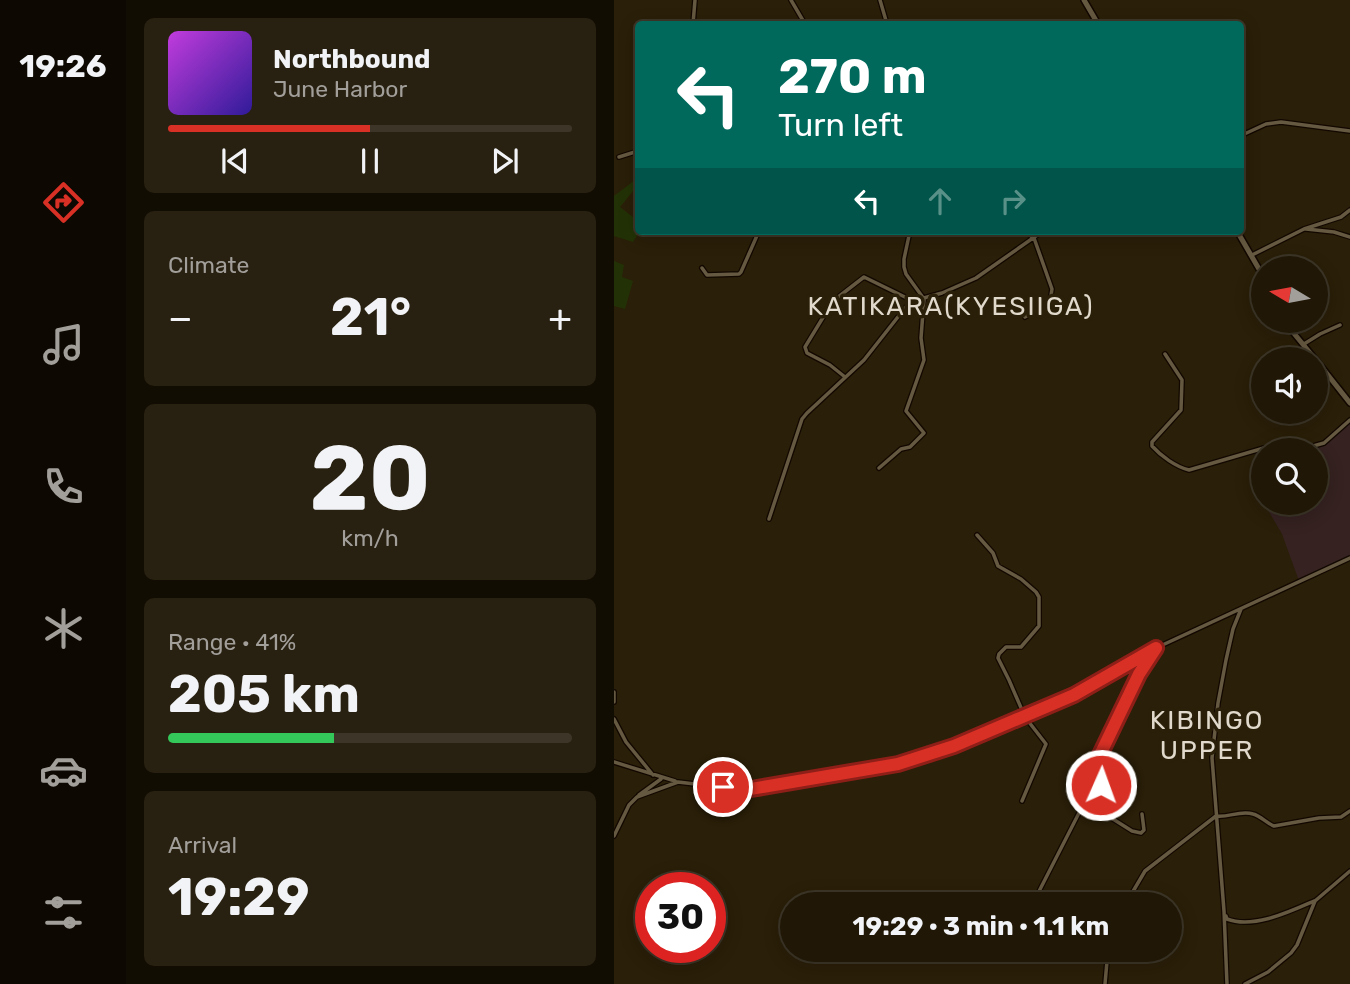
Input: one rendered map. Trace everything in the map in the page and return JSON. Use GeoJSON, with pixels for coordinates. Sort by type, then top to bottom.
{"type":"FeatureCollection","features":[{"type":"Feature","properties":{"kind":"main road"},"geometry":{"type":"LineString","coordinates":[[1084,0],[1096,21]]}},
{"type":"Feature","properties":{"kind":"main road"},"geometry":{"type":"LineString","coordinates":[[1240,235],[1252,255]]}},
{"type":"Feature","properties":{"kind":"main road"},"geometry":{"type":"LineString","coordinates":[[1294,333],[1306,347]]}},
{"type":"Feature","properties":{"kind":"main road"},"geometry":{"type":"LineString","coordinates":[[1328,376],[1350,403]]}},
{"type":"Feature","properties":{"kind":"street"},"geometry":{"type":"LineString","coordinates":[[693,21],[696,0]]}},
{"type":"Feature","properties":{"kind":"street"},"geometry":{"type":"LineString","coordinates":[[791,0],[803,21]]}},
{"type":"Feature","properties":{"kind":"street"},"geometry":{"type":"LineString","coordinates":[[880,0],[886,21]]}},
{"type":"Feature","properties":{"kind":"street"},"geometry":{"type":"LineString","coordinates":[[1244,134],[1266,124],[1281,122],[1350,131]]}},
{"type":"Feature","properties":{"kind":"street"},"geometry":{"type":"LineString","coordinates":[[619,157],[635,152]]}},
{"type":"Feature","properties":{"kind":"street"},"geometry":{"type":"LineString","coordinates":[[1252,255],[1304,229],[1341,217],[1350,210]]}},
{"type":"Feature","properties":{"kind":"street"},"geometry":{"type":"LineString","coordinates":[[1304,229],[1334,232],[1350,237]]}},
{"type":"Feature","properties":{"kind":"street"},"geometry":{"type":"LineString","coordinates":[[702,268],[707,275],[739,274],[757,235]]}},
{"type":"Feature","properties":{"kind":"street"},"geometry":{"type":"LineString","coordinates":[[879,468],[923,435],[923,431],[906,411],[924,360],[921,338],[924,299],[904,267],[909,235]]}},
{"type":"Feature","properties":{"kind":"street"},"geometry":{"type":"LineString","coordinates":[[1025,317],[1050,302],[1052,297],[1052,289],[1034,238],[1030,235]]}},
{"type":"Feature","properties":{"kind":"street"},"geometry":{"type":"LineString","coordinates":[[769,519],[802,419],[864,360],[905,308],[913,302],[976,278],[1038,235]]}},
{"type":"Feature","properties":{"kind":"street"},"geometry":{"type":"LineString","coordinates":[[846,377],[805,350],[833,301],[864,277],[913,302]]}},
{"type":"Feature","properties":{"kind":"street"},"geometry":{"type":"LineString","coordinates":[[1304,344],[1340,325]]}},
{"type":"Feature","properties":{"kind":"street"},"geometry":{"type":"LineString","coordinates":[[1165,354],[1182,380],[1182,406],[1179,414],[1152,442],[1156,451],[1189,470],[1251,452]]}},
{"type":"Feature","properties":{"kind":"street"},"geometry":{"type":"LineString","coordinates":[[1328,439],[1350,420]]}},
{"type":"Feature","properties":{"kind":"street"},"geometry":{"type":"LineString","coordinates":[[977,535],[993,553],[998,566],[1021,579],[1039,597],[1038,628],[1021,647],[1006,647],[998,658],[1025,717],[1046,744],[1022,800]]}},
{"type":"Feature","properties":{"kind":"street"},"geometry":{"type":"LineString","coordinates":[[614,762],[678,782],[745,790],[898,764],[954,746],[1074,695],[1156,648],[1350,558]]}},
{"type":"Feature","properties":{"kind":"street"},"geometry":{"type":"LineString","coordinates":[[1227,984],[1212,758],[1218,703],[1231,639],[1242,608]]}},
{"type":"Feature","properties":{"kind":"street"},"geometry":{"type":"LineString","coordinates":[[1039,892],[1076,820],[1098,759],[1139,674],[1156,648]]}},
{"type":"Feature","properties":{"kind":"street"},"geometry":{"type":"LineString","coordinates":[[614,692],[614,702]]}},
{"type":"Feature","properties":{"kind":"street"},"geometry":{"type":"LineString","coordinates":[[614,719],[626,741],[652,775]]}},
{"type":"Feature","properties":{"kind":"street"},"geometry":{"type":"LineString","coordinates":[[1098,759],[1105,814],[1132,831],[1141,833],[1144,830],[1142,814]]}},
{"type":"Feature","properties":{"kind":"street"},"geometry":{"type":"LineString","coordinates":[[614,836],[629,805],[654,782],[663,778]]}},
{"type":"Feature","properties":{"kind":"street"},"geometry":{"type":"LineString","coordinates":[[637,797],[678,782]]}},
{"type":"Feature","properties":{"kind":"street"},"geometry":{"type":"LineString","coordinates":[[1133,892],[1145,871],[1216,816],[1248,813],[1274,827],[1319,818],[1340,817],[1350,811]]}},
{"type":"Feature","properties":{"kind":"street"},"geometry":{"type":"LineString","coordinates":[[1224,911],[1227,919],[1243,923],[1278,915],[1315,901],[1350,871]]}},
{"type":"Feature","properties":{"kind":"street"},"geometry":{"type":"LineString","coordinates":[[1245,984],[1268,972],[1291,953],[1315,901]]}},
{"type":"Feature","properties":{"kind":"street"},"geometry":{"type":"LineString","coordinates":[[1105,984],[1107,962]]}},
{"type":"Feature","properties":{"kind":"shaded area"},"geometry":{"type":"Polygon","coordinates":[[[1350,420],[1350,557],[1299,581],[1282,534],[1271,515],[1328,515],[1326,438],[1350,420]]]}},
{"type":"Feature","properties":{"kind":"green space"},"geometry":{"type":"Polygon","coordinates":[[[635,180],[635,189],[620,207],[635,219],[635,235],[637,235],[633,242],[614,236],[614,196],[635,180]]]}},
{"type":"Feature","properties":{"kind":"green space"},"geometry":{"type":"Polygon","coordinates":[[[614,261],[624,265],[622,277],[633,281],[625,309],[614,306],[614,261]]]}},
{"type":"Feature","properties":{"kind":"district","name":"KATIKARA(KYESIIGA)"},"geometry":{"type":"Point","coordinates":[951,306]}},
{"type":"Feature","properties":{"kind":"district","name":"KIBINGO UPPER"},"geometry":{"type":"Point","coordinates":[1207,735]}},
{"type":"Feature","properties":{"kind":"route"},"geometry":{"type":"LineString","coordinates":[[723,787],[745,790],[898,764],[917,758],[954,746],[1074,695],[1156,648],[1139,674],[1098,759],[1101,785]]}}]}
